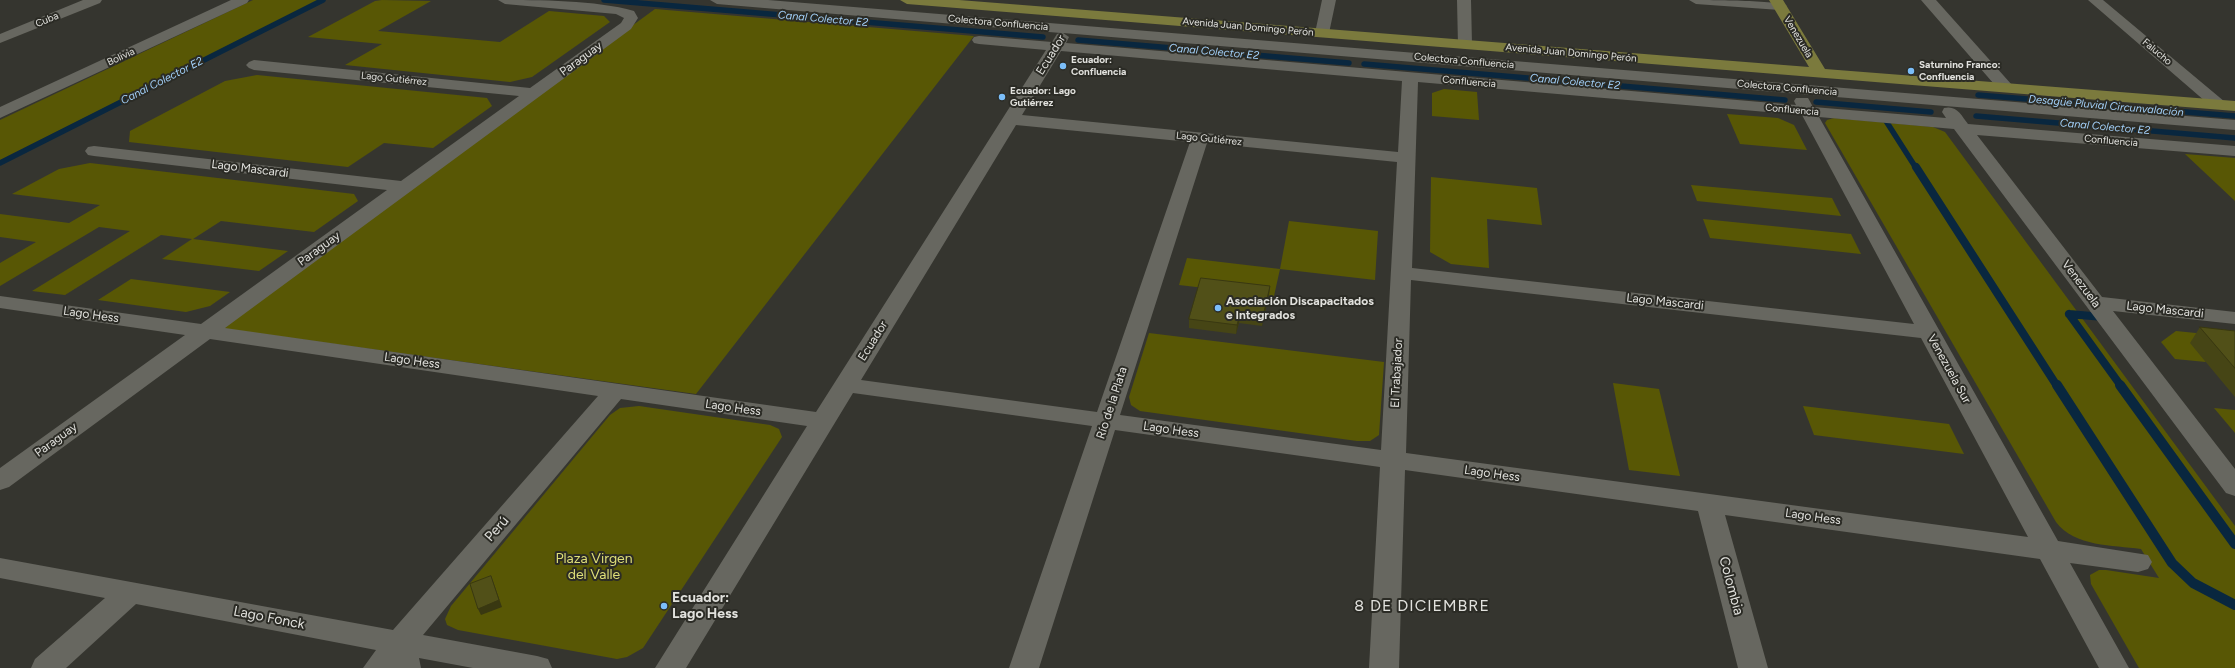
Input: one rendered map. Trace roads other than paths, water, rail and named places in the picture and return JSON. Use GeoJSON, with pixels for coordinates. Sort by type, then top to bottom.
{"type":"FeatureCollection","features":[{"type":"Feature","properties":{"kind":"main road","name":"Avenida Juan Domingo Perón"},"geometry":{"type":"LineString","coordinates":[[907,0],[927,1],[1067,30],[1322,33],[1465,45],[1790,79],[1820,73],[2235,106]]}},
{"type":"Feature","properties":{"kind":"main road","name":"Venezuela"},"geometry":{"type":"LineString","coordinates":[[1778,3],[1820,73]]}},
{"type":"Feature","properties":{"kind":"street","name":"Cuba"},"geometry":{"type":"LineString","coordinates":[[0,40],[94,0]]}},
{"type":"Feature","properties":{"kind":"street","name":"Bolivia"},"geometry":{"type":"LineString","coordinates":[[0,113],[242,0]]}},
{"type":"Feature","properties":{"kind":"street","name":"Paraguay"},"geometry":{"type":"LineString","coordinates":[[0,481],[630,22],[630,14],[618,10],[505,0]]}},
{"type":"Feature","properties":{"kind":"street","name":"Colectora Confluencia"},"geometry":{"type":"LineString","coordinates":[[718,0],[1358,53],[1790,79],[1941,101],[2235,125]]}},
{"type":"Feature","properties":{"kind":"street"},"geometry":{"type":"LineString","coordinates":[[1322,33],[1329,0]]}},
{"type":"Feature","properties":{"kind":"street"},"geometry":{"type":"LineString","coordinates":[[1464,0],[1465,45]]}},
{"type":"Feature","properties":{"kind":"street"},"geometry":{"type":"LineString","coordinates":[[1696,0],[1778,3]]}},
{"type":"Feature","properties":{"kind":"street"},"geometry":{"type":"LineString","coordinates":[[1928,0],[2006,88]]}},
{"type":"Feature","properties":{"kind":"street","name":"Falucho"},"geometry":{"type":"LineString","coordinates":[[2096,0],[2219,105]]}},
{"type":"Feature","properties":{"kind":"street","name":"Confluencia"},"geometry":{"type":"LineString","coordinates":[[979,40],[1067,30],[1356,72],[1807,111],[1961,127],[2235,151]]}},
{"type":"Feature","properties":{"kind":"street","name":"Ecuador"},"geometry":{"type":"LineString","coordinates":[[670,668],[1067,30]]}},
{"type":"Feature","properties":{"kind":"street"},"geometry":{"type":"LineString","coordinates":[[1356,72],[1358,53]]}},
{"type":"Feature","properties":{"kind":"street","name":"Lago Gutiérrez"},"geometry":{"type":"LineString","coordinates":[[254,66],[533,93]]}},
{"type":"Feature","properties":{"kind":"street","name":"El Trabajador"},"geometry":{"type":"LineString","coordinates":[[1384,668],[1410,77]]}},
{"type":"Feature","properties":{"kind":"street","name":"Venezuela Sur"},"geometry":{"type":"LineString","coordinates":[[1790,79],[2114,668]]}},
{"type":"Feature","properties":{"kind":"street","name":"Venezuela"},"geometry":{"type":"LineString","coordinates":[[1927,82],[2235,487]]}},
{"type":"Feature","properties":{"kind":"street","name":"Lago Gutiérrez"},"geometry":{"type":"LineString","coordinates":[[1011,120],[1407,158]]}},
{"type":"Feature","properties":{"kind":"street","name":"Río de la Plata"},"geometry":{"type":"LineString","coordinates":[[1024,668],[1200,138]]}},
{"type":"Feature","properties":{"kind":"street","name":"Lago Mascardi"},"geometry":{"type":"LineString","coordinates":[[94,151],[405,187]]}},
{"type":"Feature","properties":{"kind":"street","name":"Lago Mascardi"},"geometry":{"type":"LineString","coordinates":[[1402,274],[1929,332]]}},
{"type":"Feature","properties":{"kind":"street","name":"Lago Hess"},"geometry":{"type":"LineString","coordinates":[[0,302],[824,421]]}},
{"type":"Feature","properties":{"kind":"street","name":"Lago Mascardi"},"geometry":{"type":"LineString","coordinates":[[2095,303],[2235,318]]}},
{"type":"Feature","properties":{"kind":"street","name":"Lago Hess"},"geometry":{"type":"LineString","coordinates":[[846,385],[2138,562]]}},
{"type":"Feature","properties":{"kind":"street","name":"Perú"},"geometry":{"type":"LineString","coordinates":[[378,668],[403,655],[615,391]]}},
{"type":"Feature","properties":{"kind":"street","name":"Colombia"},"geometry":{"type":"LineString","coordinates":[[1709,503],[1752,668]]}},
{"type":"Feature","properties":{"kind":"street","name":"Lago Fonck"},"geometry":{"type":"LineString","coordinates":[[0,568],[131,592],[403,655],[537,668]]}},
{"type":"Feature","properties":{"kind":"street"},"geometry":{"type":"LineString","coordinates":[[46,668],[131,592]]}},
{"type":"Feature","properties":{"kind":"waterway","name":"Canal Colector E2"},"geometry":{"type":"LineString","coordinates":[[0,163],[323,0]]}},
{"type":"Feature","properties":{"kind":"waterway","name":"Canal Colector E2"},"geometry":{"type":"LineString","coordinates":[[604,0],[1043,37]]}},
{"type":"Feature","properties":{"kind":"waterway","name":"Canal Colector E2"},"geometry":{"type":"LineString","coordinates":[[1078,40],[1349,63]]}},
{"type":"Feature","properties":{"kind":"waterway","name":"Canal Colector E2"},"geometry":{"type":"LineString","coordinates":[[1364,64],[1785,100]]}},
{"type":"Feature","properties":{"kind":"waterway","name":"Desagüe Pluvial Circunvalación"},"geometry":{"type":"LineString","coordinates":[[1978,95],[2235,116]]}},
{"type":"Feature","properties":{"kind":"waterway","name":"Canal Colector E2"},"geometry":{"type":"LineString","coordinates":[[1816,102],[1931,112]]}},
{"type":"Feature","properties":{"kind":"waterway","name":"Canal Colector E2"},"geometry":{"type":"LineString","coordinates":[[1976,116],[2235,138]]}},
{"type":"Feature","properties":{"kind":"waterway"},"geometry":{"type":"LineString","coordinates":[[1886,121],[1916,168]]}},
{"type":"Feature","properties":{"kind":"waterway"},"geometry":{"type":"LineString","coordinates":[[1916,167],[2057,386]]}},
{"type":"Feature","properties":{"kind":"waterway"},"geometry":{"type":"LineString","coordinates":[[2103,317],[2069,314],[2121,386]]}},
{"type":"Feature","properties":{"kind":"waterway"},"geometry":{"type":"LineString","coordinates":[[2057,385],[2172,563],[2193,583],[2235,605]]}},
{"type":"Feature","properties":{"kind":"waterway"},"geometry":{"type":"LineString","coordinates":[[2120,385],[2235,544]]}},
{"type":"Feature","properties":{"kind":"place","name":"Ecuador: Confluencia"},"geometry":{"type":"Point","coordinates":[1063,66]}},
{"type":"Feature","properties":{"kind":"place","name":"Saturnino Franco: Confluencia"},"geometry":{"type":"Point","coordinates":[1911,71]}},
{"type":"Feature","properties":{"kind":"place","name":"Ecuador: Lago Gutiérrez"},"geometry":{"type":"Point","coordinates":[1002,97]}},
{"type":"Feature","properties":{"kind":"place","name":"Asociación Discapacitados e Integrados"},"geometry":{"type":"Point","coordinates":[1218,308]}},
{"type":"Feature","properties":{"kind":"place","name":"Ecuador: Lago Hess"},"geometry":{"type":"Point","coordinates":[664,606]}},
{"type":"Feature","properties":{"kind":"district","name":"8 DE DICIEMBRE"},"geometry":{"type":"Point","coordinates":[1422,606]}},
{"type":"Feature","properties":{"kind":"park label","name":"Plaza Virgen del Valle"},"geometry":{"type":"Point","coordinates":[594,568]}}]}
